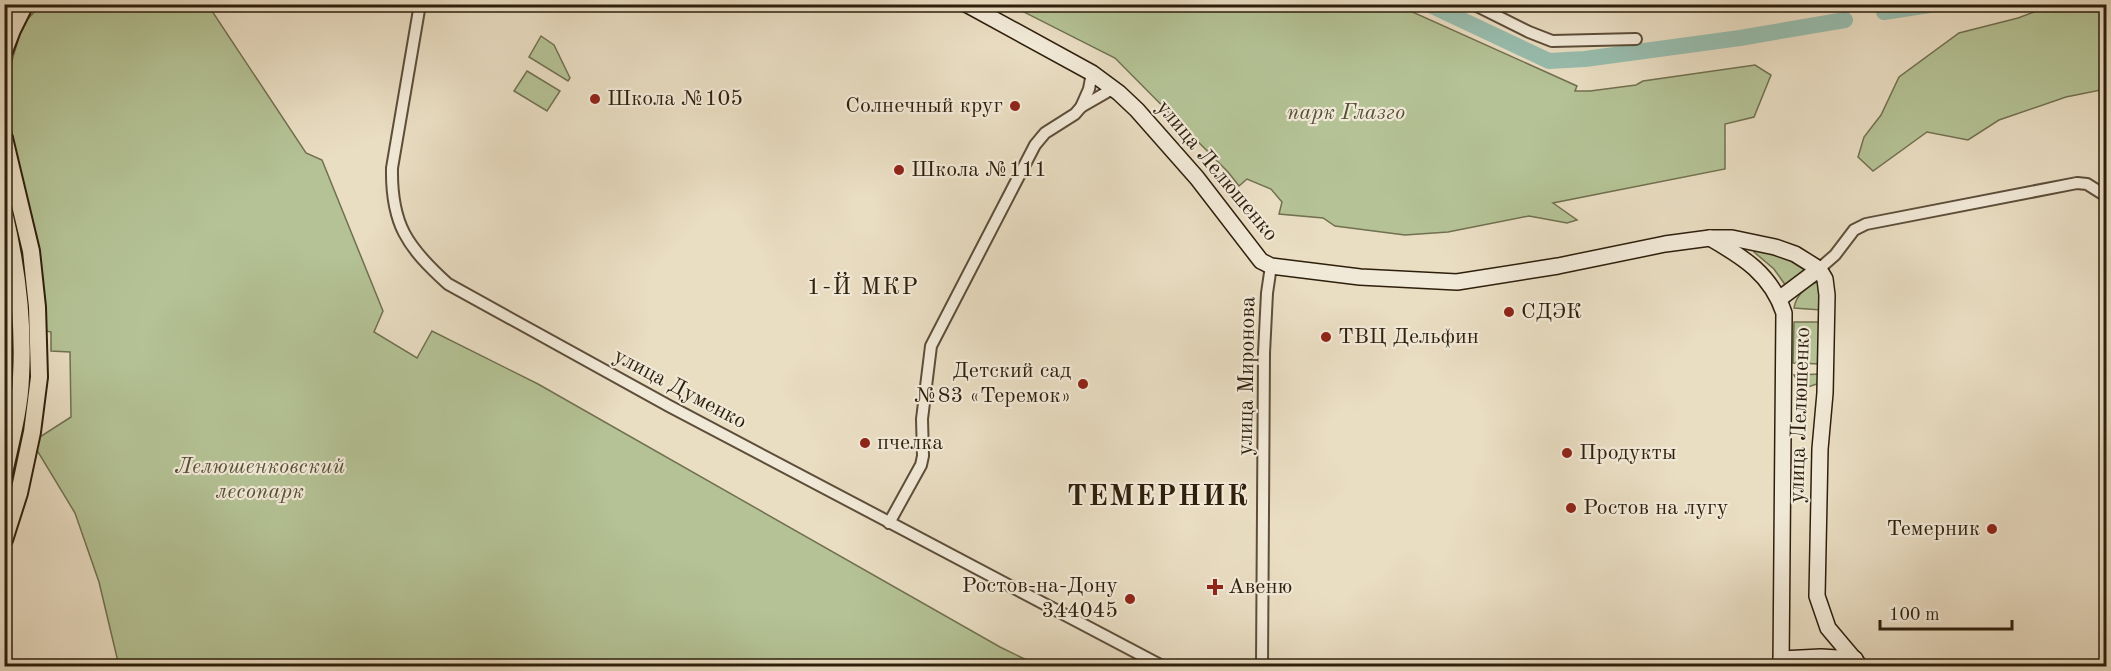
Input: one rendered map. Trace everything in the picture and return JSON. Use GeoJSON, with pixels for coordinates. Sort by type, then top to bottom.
{"type":"FeatureCollection","features":[{"type":"Feature","properties":{"kind":"main road"},"geometry":{"type":"LineString","coordinates":[[4,51],[25,4]]}},
{"type":"Feature","properties":{"kind":"main road"},"geometry":{"type":"LineString","coordinates":[[4,138],[31,251],[37,307],[39,377],[32,432],[21,483],[4,540]]}},
{"type":"Feature","properties":{"kind":"main road"},"geometry":{"type":"LineString","coordinates":[[4,212],[13,250],[21,306],[21,368],[14,427],[4,472]]}},
{"type":"Feature","properties":{"kind":"street","name":"улица Думенко"},"geometry":{"type":"LineString","coordinates":[[420,4],[392,168],[391,195],[402,232],[423,261],[447,284],[669,406],[1162,666]]}},
{"type":"Feature","properties":{"kind":"street","name":"улица Лелюшенко"},"geometry":{"type":"LineString","coordinates":[[966,4],[1092,73],[1113,88],[1137,110],[1197,178],[1261,261],[1271,266],[1360,277],[1457,282],[1558,266],[1665,244],[1710,238],[1732,238],[1775,247],[1795,254],[1819,268],[1825,279],[1827,295],[1826,393],[1820,449],[1818,596],[1828,628],[1857,663]]}},
{"type":"Feature","properties":{"kind":"street"},"geometry":{"type":"LineString","coordinates":[[1473,4],[1552,41],[1636,39]]}},
{"type":"Feature","properties":{"kind":"street"},"geometry":{"type":"LineString","coordinates":[[889,522],[921,465],[923,456],[922,419],[931,346],[1035,145],[1045,133],[1075,114],[1081,107],[1089,89],[1092,73]]}},
{"type":"Feature","properties":{"kind":"street"},"geometry":{"type":"LineString","coordinates":[[1081,107],[1113,88]]}},
{"type":"Feature","properties":{"kind":"street"},"geometry":{"type":"LineString","coordinates":[[1779,299],[1835,255],[1854,230],[1866,224],[2077,183],[2087,184],[2106,196]]}},
{"type":"Feature","properties":{"kind":"street","name":"улица Лелюшенко"},"geometry":{"type":"LineString","coordinates":[[1710,238],[1743,257],[1769,284],[1779,299],[1784,313],[1780,663]]}},
{"type":"Feature","properties":{"kind":"street","name":"улица Миронова"},"geometry":{"type":"LineString","coordinates":[[1262,666],[1264,353],[1267,293],[1271,266]]}},
{"type":"Feature","properties":{"kind":"street"},"geometry":{"type":"LineString","coordinates":[[1780,663],[1821,657],[1857,663]]}},
{"type":"Feature","properties":{"kind":"green space"},"geometry":{"type":"Polygon","coordinates":[[[2055,4],[2106,5],[2106,89],[2066,97],[1999,120],[1968,140],[1927,132],[1873,171],[1858,157],[1864,137],[1881,115],[1899,77],[1959,33],[2018,18],[2055,4]]]}},
{"type":"Feature","properties":{"kind":"green space","name":"Лелюшенковский лесопарк"},"geometry":{"type":"Polygon","coordinates":[[[41,5],[208,5],[306,153],[322,160],[383,311],[374,332],[417,358],[432,331],[538,384],[1000,647],[1039,666],[119,666],[99,582],[75,513],[32,442],[71,417],[70,352],[51,351],[51,332],[46,331],[42,283],[10,123],[10,67],[23,24],[41,5]]]}},
{"type":"Feature","properties":{"kind":"green space","name":"парк Глазго"},"geometry":{"type":"Polygon","coordinates":[[[1010,5],[1397,5],[1577,86],[1575,91],[1636,85],[1643,81],[1755,65],[1771,75],[1754,117],[1725,124],[1725,169],[1553,203],[1577,220],[1567,223],[1529,216],[1448,232],[1405,235],[1335,226],[1323,218],[1279,214],[1282,202],[1271,189],[1247,179],[1239,186],[1228,172],[1115,58],[1010,5]]]}},
{"type":"Feature","properties":{"kind":"green space"},"geometry":{"type":"Polygon","coordinates":[[[541,36],[554,45],[570,78],[568,81],[529,57],[541,36]]]}},
{"type":"Feature","properties":{"kind":"green space"},"geometry":{"type":"Polygon","coordinates":[[[527,71],[560,91],[547,111],[514,91],[527,71]]]}},
{"type":"Feature","properties":{"kind":"green space"},"geometry":{"type":"Polygon","coordinates":[[[1757,249],[1810,267],[1786,286],[1774,269],[1754,252],[1757,249]]]}},
{"type":"Feature","properties":{"kind":"green space"},"geometry":{"type":"Polygon","coordinates":[[[4,268],[10,380],[5,409],[4,268]]]}},
{"type":"Feature","properties":{"kind":"green space"},"geometry":{"type":"Polygon","coordinates":[[[1819,281],[1821,310],[1794,308],[1803,292],[1819,281]]]}},
{"type":"Feature","properties":{"kind":"green space"},"geometry":{"type":"Polygon","coordinates":[[[1794,322],[1822,322],[1821,364],[1793,363],[1794,322]]]}},
{"type":"Feature","properties":{"kind":"green space"},"geometry":{"type":"Polygon","coordinates":[[[1821,374],[1817,384],[1808,387],[1799,384],[1794,375],[1821,374]]]}},
{"type":"Feature","properties":{"kind":"waterway"},"geometry":{"type":"LineString","coordinates":[[1428,4],[1549,61],[1585,59],[1740,38],[1845,20]]}},
{"type":"Feature","properties":{"kind":"waterway"},"geometry":{"type":"LineString","coordinates":[[1884,12],[1936,4]]}},
{"type":"Feature","properties":{"kind":"place","name":"Школа №105"},"geometry":{"type":"Point","coordinates":[595,99]}},
{"type":"Feature","properties":{"kind":"place","name":"Солнечный круг"},"geometry":{"type":"Point","coordinates":[1015,106]}},
{"type":"Feature","properties":{"kind":"place","name":"Школа №111"},"geometry":{"type":"Point","coordinates":[899,170]}},
{"type":"Feature","properties":{"kind":"place","name":"СДЭК"},"geometry":{"type":"Point","coordinates":[1509,312]}},
{"type":"Feature","properties":{"kind":"place","name":"ТВЦ Дельфин"},"geometry":{"type":"Point","coordinates":[1326,337]}},
{"type":"Feature","properties":{"kind":"place","name":"Детский сад №83 «Теремок»"},"geometry":{"type":"Point","coordinates":[1083,384]}},
{"type":"Feature","properties":{"kind":"place","name":"пчелка"},"geometry":{"type":"Point","coordinates":[865,443]}},
{"type":"Feature","properties":{"kind":"place","name":"Продукты"},"geometry":{"type":"Point","coordinates":[1567,453]}},
{"type":"Feature","properties":{"kind":"place","name":"Ростов на лугу"},"geometry":{"type":"Point","coordinates":[1571,508]}},
{"type":"Feature","properties":{"kind":"place","name":"Темерник"},"geometry":{"type":"Point","coordinates":[1992,529]}},
{"type":"Feature","properties":{"kind":"place","name":"Авеню"},"geometry":{"type":"Point","coordinates":[1215,587]}},
{"type":"Feature","properties":{"kind":"place","name":"Ростов-на-Дону 344045"},"geometry":{"type":"Point","coordinates":[1130,599]}},
{"type":"Feature","properties":{"kind":"district","name":"1-Й МКР"},"geometry":{"type":"Point","coordinates":[863,288]}},
{"type":"Feature","properties":{"kind":"district","name":"ТЕМЕРНИК"},"geometry":{"type":"Point","coordinates":[1158,498]}}]}
